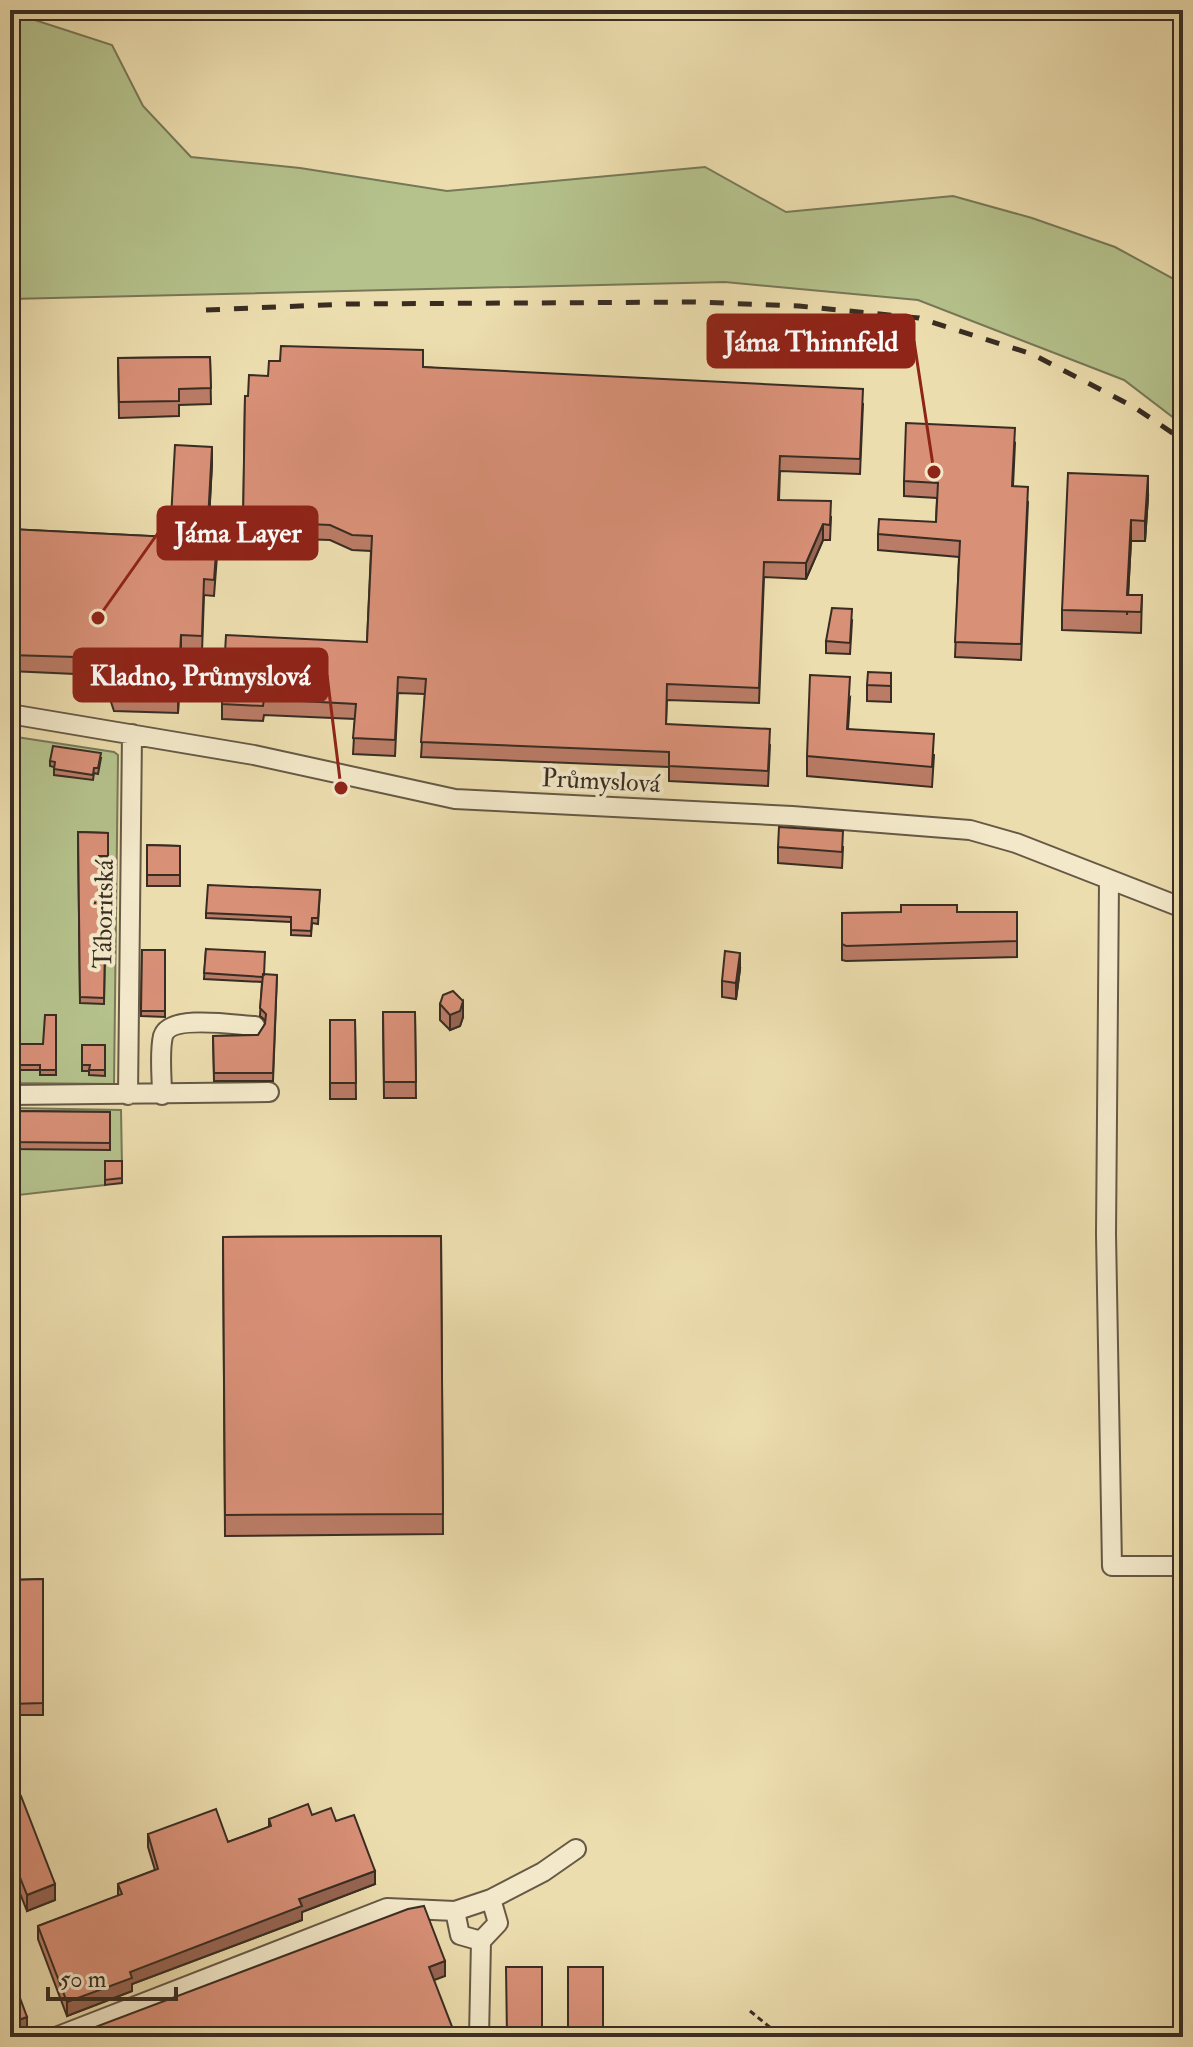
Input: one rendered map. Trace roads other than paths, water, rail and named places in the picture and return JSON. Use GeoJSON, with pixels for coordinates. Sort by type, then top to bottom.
{"type":"FeatureCollection","features":[{"type":"Feature","properties":{"kind":"street","name":"Průmyslová"},"geometry":{"type":"LineString","coordinates":[[10,714],[254,755],[455,799],[792,816],[970,830],[1016,843],[1183,908]]}},
{"type":"Feature","properties":{"kind":"street","name":"Táboritská"},"geometry":{"type":"LineString","coordinates":[[128,1095],[132,734]]}},
{"type":"Feature","properties":{"kind":"street"},"geometry":{"type":"LineString","coordinates":[[1109,881],[1106,1234],[1112,1566],[1183,1566]]}},
{"type":"Feature","properties":{"kind":"street"},"geometry":{"type":"LineString","coordinates":[[162,1095],[164,1035],[170,1026],[182,1022],[255,1026]]}},
{"type":"Feature","properties":{"kind":"street"},"geometry":{"type":"LineString","coordinates":[[10,1095],[269,1092]]}},
{"type":"Feature","properties":{"kind":"street"},"geometry":{"type":"LineString","coordinates":[[56,2037],[387,1908],[455,1911],[491,1899],[543,1872],[576,1849]]}},
{"type":"Feature","properties":{"kind":"street"},"geometry":{"type":"LineString","coordinates":[[479,2037],[481,1941],[498,1923],[491,1899]]}},
{"type":"Feature","properties":{"kind":"street"},"geometry":{"type":"LineString","coordinates":[[455,1911],[460,1935],[481,1941]]}},
{"type":"Feature","properties":{"kind":"railway"},"geometry":{"type":"LineString","coordinates":[[206,310],[347,304],[695,302],[799,306],[919,318],[1032,354],[1134,407],[1183,440]]}},
{"type":"Feature","properties":{"kind":"place","name":"Jáma Thinnfeld"},"geometry":{"type":"Point","coordinates":[934,472]}},
{"type":"Feature","properties":{"kind":"place","name":"Jáma Layer"},"geometry":{"type":"Point","coordinates":[98,618]}},
{"type":"Feature","properties":{"kind":"place","name":"Kladno, Průmyslová"},"geometry":{"type":"Point","coordinates":[341,788]}}]}
